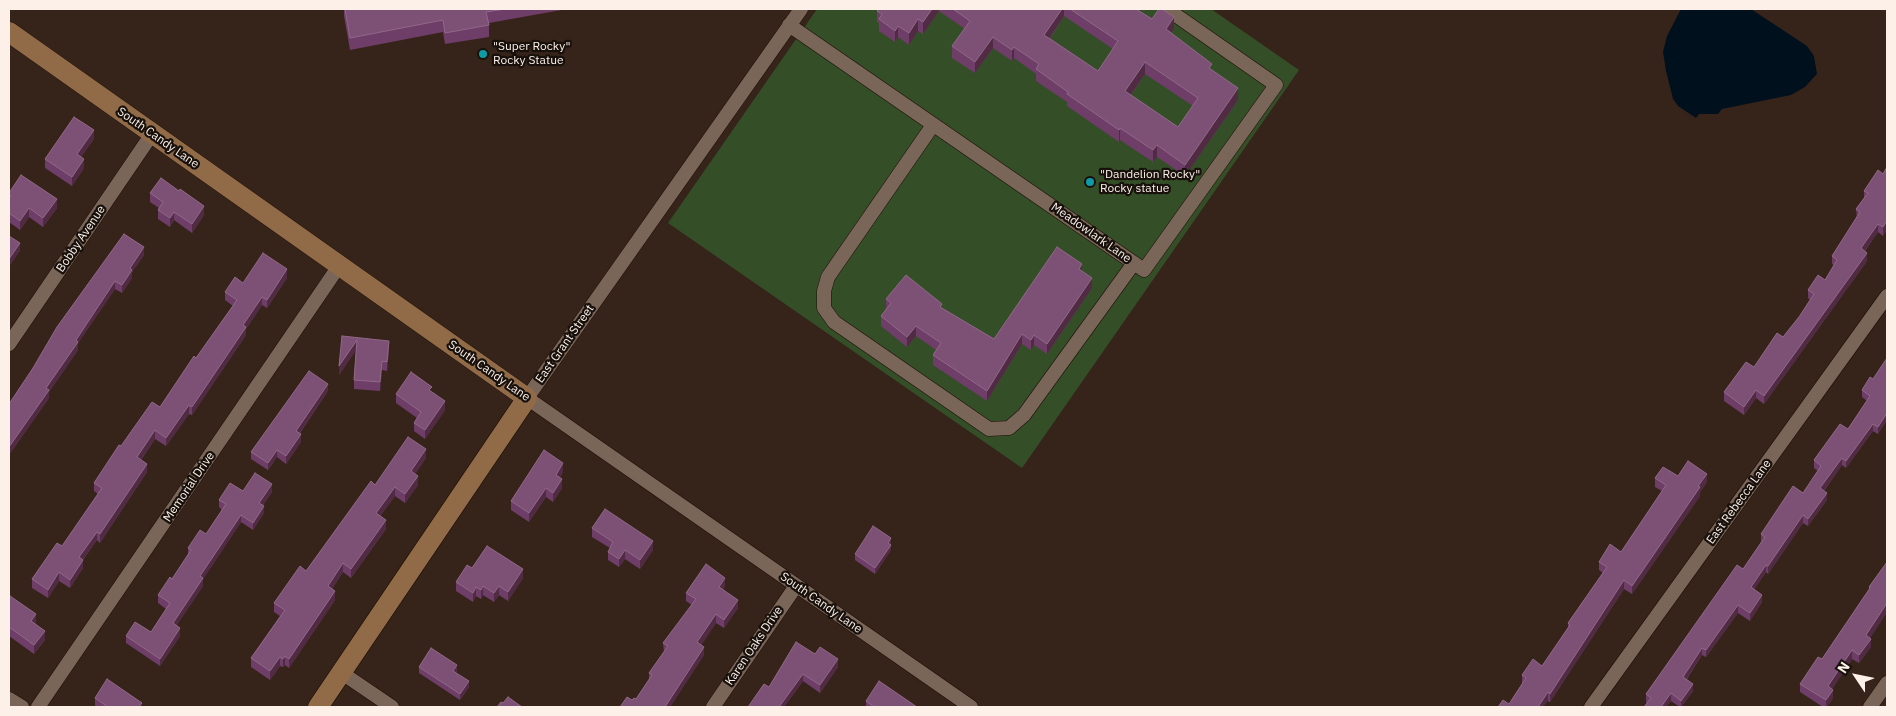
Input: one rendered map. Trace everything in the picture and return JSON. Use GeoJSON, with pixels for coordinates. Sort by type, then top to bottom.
{"type":"FeatureCollection","features":[{"type":"Feature","properties":{"kind":"main road","name":"South Candy Lane"},"geometry":{"type":"LineString","coordinates":[[9,32],[527,398]]}},
{"type":"Feature","properties":{"kind":"main road","name":"East Grant Street"},"geometry":{"type":"LineString","coordinates":[[318,707],[527,398]]}},
{"type":"Feature","properties":{"kind":"street","name":"East Grant Street"},"geometry":{"type":"LineString","coordinates":[[527,398],[801,9]]}},
{"type":"Feature","properties":{"kind":"street","name":"Meadowlark Lane"},"geometry":{"type":"LineString","coordinates":[[789,25],[1144,270],[1276,85],[1167,9]]}},
{"type":"Feature","properties":{"kind":"street"},"geometry":{"type":"LineString","coordinates":[[933,125],[828,277],[824,291],[824,308],[834,322],[989,429],[1009,428],[1024,415],[1134,263]]}},
{"type":"Feature","properties":{"kind":"street","name":"Bobby Avenue"},"geometry":{"type":"LineString","coordinates":[[9,344],[152,134]]}},
{"type":"Feature","properties":{"kind":"street","name":"Memorial Drive"},"geometry":{"type":"LineString","coordinates":[[38,707],[339,266]]}},
{"type":"Feature","properties":{"kind":"street","name":"East Rebecca Lane"},"geometry":{"type":"LineString","coordinates":[[1591,707],[1887,296]]}},
{"type":"Feature","properties":{"kind":"street","name":"South Candy Lane"},"geometry":{"type":"LineString","coordinates":[[527,398],[971,707]]}},
{"type":"Feature","properties":{"kind":"street","name":"Karen Oaks Drive"},"geometry":{"type":"LineString","coordinates":[[713,707],[796,586]]}},
{"type":"Feature","properties":{"kind":"street"},"geometry":{"type":"LineString","coordinates":[[342,673],[392,707]]}},
{"type":"Feature","properties":{"kind":"street"},"geometry":{"type":"LineString","coordinates":[[1870,707],[1887,683]]}},
{"type":"Feature","properties":{"kind":"street"},"geometry":{"type":"LineString","coordinates":[[9,698],[22,707]]}},
{"type":"Feature","properties":{"kind":"green space"},"geometry":{"type":"Polygon","coordinates":[[[817,9],[1211,9],[1299,70],[1022,468],[668,223],[817,9]]]}},
{"type":"Feature","properties":{"kind":"water"},"geometry":{"type":"Polygon","coordinates":[[[1681,9],[1751,9],[1807,46],[1814,56],[1817,74],[1805,87],[1791,95],[1722,109],[1718,114],[1699,114],[1696,118],[1678,106],[1673,99],[1663,52],[1667,36],[1681,9]]]}},
{"type":"Feature","properties":{"kind":"building"},"geometry":{"type":"Polygon","coordinates":[[[345,9],[505,9],[486,12],[489,25],[445,33],[443,20],[350,38],[345,9]]]}},
{"type":"Feature","properties":{"kind":"building"},"geometry":{"type":"Polygon","coordinates":[[[879,9],[932,9],[923,22],[918,19],[909,33],[898,26],[895,31],[879,19],[882,14],[877,11],[879,9]]]}},
{"type":"Feature","properties":{"kind":"building"},"geometry":{"type":"Polygon","coordinates":[[[953,9],[1062,9],[1044,35],[1098,71],[1118,41],[1070,9],[1136,9],[1152,19],[1159,9],[1162,9],[1174,17],[1166,29],[1212,64],[1209,68],[1238,88],[1185,165],[1157,145],[1153,150],[1120,128],[1119,130],[1067,94],[1068,92],[1036,69],[1039,64],[1014,47],[1012,50],[993,37],[975,62],[952,46],[970,21],[953,9]],[[1145,62],[1125,91],[1178,127],[1198,98],[1145,62]]]}},
{"type":"Feature","properties":{"kind":"building"},"geometry":{"type":"Polygon","coordinates":[[[74,117],[94,130],[77,154],[84,159],[72,177],[45,159],[74,117]]]}},
{"type":"Feature","properties":{"kind":"building"},"geometry":{"type":"Polygon","coordinates":[[[1887,167],[1887,221],[1883,227],[1878,224],[1861,248],[1867,253],[1764,396],[1756,390],[1744,407],[1724,392],[1746,362],[1754,367],[1777,333],[1783,337],[1799,317],[1814,294],[1808,290],[1818,275],[1825,280],[1837,260],[1832,256],[1860,212],[1856,209],[1868,193],[1864,191],[1878,170],[1883,174],[1887,167]]]}},
{"type":"Feature","properties":{"kind":"building"},"geometry":{"type":"Polygon","coordinates":[[[21,175],[57,199],[43,218],[29,208],[20,221],[9,213],[9,198],[11,196],[9,193],[21,175]]]}},
{"type":"Feature","properties":{"kind":"building"},"geometry":{"type":"Polygon","coordinates":[[[161,178],[204,206],[192,224],[174,212],[170,218],[158,210],[163,202],[150,193],[161,178]]]}},
{"type":"Feature","properties":{"kind":"building"},"geometry":{"type":"Polygon","coordinates":[[[124,234],[144,247],[130,268],[132,270],[122,285],[115,281],[76,340],[78,342],[46,388],[49,390],[9,447],[9,404],[57,327],[124,234]]]}},
{"type":"Feature","properties":{"kind":"building"},"geometry":{"type":"Polygon","coordinates":[[[9,236],[20,243],[9,259],[9,236]]]}},
{"type":"Feature","properties":{"kind":"building"},"geometry":{"type":"Polygon","coordinates":[[[1057,247],[1082,264],[1079,269],[1092,278],[1047,344],[1034,335],[1031,340],[1022,334],[987,391],[933,355],[941,343],[916,326],[907,337],[881,316],[891,303],[886,299],[906,275],[942,304],[940,307],[994,339],[1057,247]]]}},
{"type":"Feature","properties":{"kind":"building"},"geometry":{"type":"Polygon","coordinates":[[[263,253],[287,269],[267,300],[262,297],[243,325],[246,327],[192,407],[189,405],[166,438],[155,430],[137,457],[147,464],[100,534],[97,532],[79,557],[83,560],[70,580],[59,572],[48,590],[32,579],[57,543],[62,546],[102,488],[94,483],[119,445],[121,446],[152,402],[160,407],[194,356],[196,358],[237,300],[225,292],[235,277],[243,283],[263,253]]]}},
{"type":"Feature","properties":{"kind":"building"},"geometry":{"type":"Polygon","coordinates":[[[342,336],[389,341],[387,362],[382,361],[380,382],[354,380],[357,340],[339,366],[342,336]]]}},
{"type":"Feature","properties":{"kind":"building"},"geometry":{"type":"Polygon","coordinates":[[[1887,358],[1887,413],[1878,427],[1873,424],[1846,461],[1842,458],[1820,488],[1827,493],[1808,519],[1803,515],[1768,566],[1766,565],[1751,587],[1762,595],[1750,613],[1738,605],[1706,650],[1702,648],[1683,677],[1693,684],[1681,701],[1671,693],[1661,707],[1644,707],[1651,698],[1646,694],[1737,565],[1743,569],[1765,537],[1761,534],[1793,486],[1803,493],[1821,466],[1814,460],[1840,424],[1848,429],[1870,396],[1862,390],[1870,377],[1873,379],[1887,358]]]}},
{"type":"Feature","properties":{"kind":"building"},"geometry":{"type":"Polygon","coordinates":[[[309,371],[328,384],[296,431],[301,434],[286,456],[277,450],[268,463],[251,452],[309,371]]]}},
{"type":"Feature","properties":{"kind":"building"},"geometry":{"type":"Polygon","coordinates":[[[411,372],[432,387],[429,390],[445,401],[425,430],[414,423],[421,412],[396,394],[411,372]]]}},
{"type":"Feature","properties":{"kind":"building"},"geometry":{"type":"Polygon","coordinates":[[[408,437],[426,449],[411,471],[418,476],[405,494],[395,487],[376,513],[386,520],[351,569],[343,563],[328,586],[335,591],[289,659],[285,656],[283,659],[280,657],[270,671],[251,658],[285,610],[274,603],[300,566],[306,571],[371,481],[375,485],[408,437]]]}},
{"type":"Feature","properties":{"kind":"building"},"geometry":{"type":"Polygon","coordinates":[[[544,450],[563,463],[556,475],[562,479],[553,493],[546,488],[529,513],[511,501],[544,450]]]}},
{"type":"Feature","properties":{"kind":"building"},"geometry":{"type":"Polygon","coordinates":[[[1688,461],[1707,474],[1698,486],[1700,487],[1632,586],[1624,580],[1550,694],[1548,692],[1538,707],[1498,707],[1503,700],[1509,704],[1526,678],[1522,675],[1533,659],[1542,666],[1570,625],[1568,623],[1607,567],[1599,562],[1610,544],[1621,552],[1666,485],[1655,478],[1663,467],[1678,476],[1688,461]]]}},
{"type":"Feature","properties":{"kind":"building"},"geometry":{"type":"Polygon","coordinates":[[[255,473],[272,484],[259,503],[264,506],[253,523],[241,515],[200,576],[203,578],[173,623],[180,628],[160,659],[126,636],[135,622],[151,632],[170,603],[158,595],[170,577],[172,579],[191,550],[188,548],[200,530],[206,534],[226,504],[219,500],[230,483],[243,491],[255,473]]]}},
{"type":"Feature","properties":{"kind":"building"},"geometry":{"type":"Polygon","coordinates":[[[605,509],[653,541],[640,560],[625,550],[619,559],[608,552],[613,542],[592,528],[605,509]]]}},
{"type":"Feature","properties":{"kind":"building"},"geometry":{"type":"Polygon","coordinates":[[[873,526],[891,538],[888,543],[891,545],[875,568],[855,554],[873,526]]]}},
{"type":"Feature","properties":{"kind":"building"},"geometry":{"type":"Polygon","coordinates":[[[487,546],[523,569],[508,592],[499,586],[494,593],[483,586],[481,590],[476,587],[473,593],[456,582],[467,565],[472,568],[487,546]]]}},
{"type":"Feature","properties":{"kind":"building"},"geometry":{"type":"Polygon","coordinates":[[[1887,562],[1887,603],[1866,635],[1871,639],[1859,655],[1852,650],[1828,686],[1833,690],[1826,700],[1800,684],[1818,657],[1822,659],[1887,562]]]}},
{"type":"Feature","properties":{"kind":"building"},"geometry":{"type":"Polygon","coordinates":[[[706,564],[725,578],[719,587],[738,600],[724,620],[716,614],[697,642],[704,647],[665,707],[620,707],[627,697],[632,700],[636,699],[652,675],[649,673],[668,646],[663,643],[696,599],[686,593],[706,564]]]}},
{"type":"Feature","properties":{"kind":"building"},"geometry":{"type":"Polygon","coordinates":[[[10,596],[36,614],[31,621],[45,631],[34,645],[9,627],[10,596]]]}},
{"type":"Feature","properties":{"kind":"building"},"geometry":{"type":"Polygon","coordinates":[[[796,642],[815,654],[820,647],[838,659],[820,685],[803,674],[779,707],[748,707],[764,684],[769,687],[796,642]]]}},
{"type":"Feature","properties":{"kind":"building"},"geometry":{"type":"Polygon","coordinates":[[[431,648],[457,665],[453,671],[469,681],[460,694],[419,667],[431,648]]]}},
{"type":"Feature","properties":{"kind":"building"},"geometry":{"type":"Polygon","coordinates":[[[107,679],[142,703],[139,707],[108,707],[95,698],[107,679]]]}},
{"type":"Feature","properties":{"kind":"building"},"geometry":{"type":"Polygon","coordinates":[[[879,681],[917,707],[874,707],[866,701],[879,681]]]}},
{"type":"Feature","properties":{"kind":"building"},"geometry":{"type":"Polygon","coordinates":[[[508,697],[522,707],[497,707],[508,697]]]}},
{"type":"Feature","properties":{"kind":"place","name":"\"Super Rocky\" Rocky Statue"},"geometry":{"type":"Point","coordinates":[483,54]}},
{"type":"Feature","properties":{"kind":"place","name":"\"Dandelion Rocky\" Rocky statue"},"geometry":{"type":"Point","coordinates":[1090,182]}}]}
